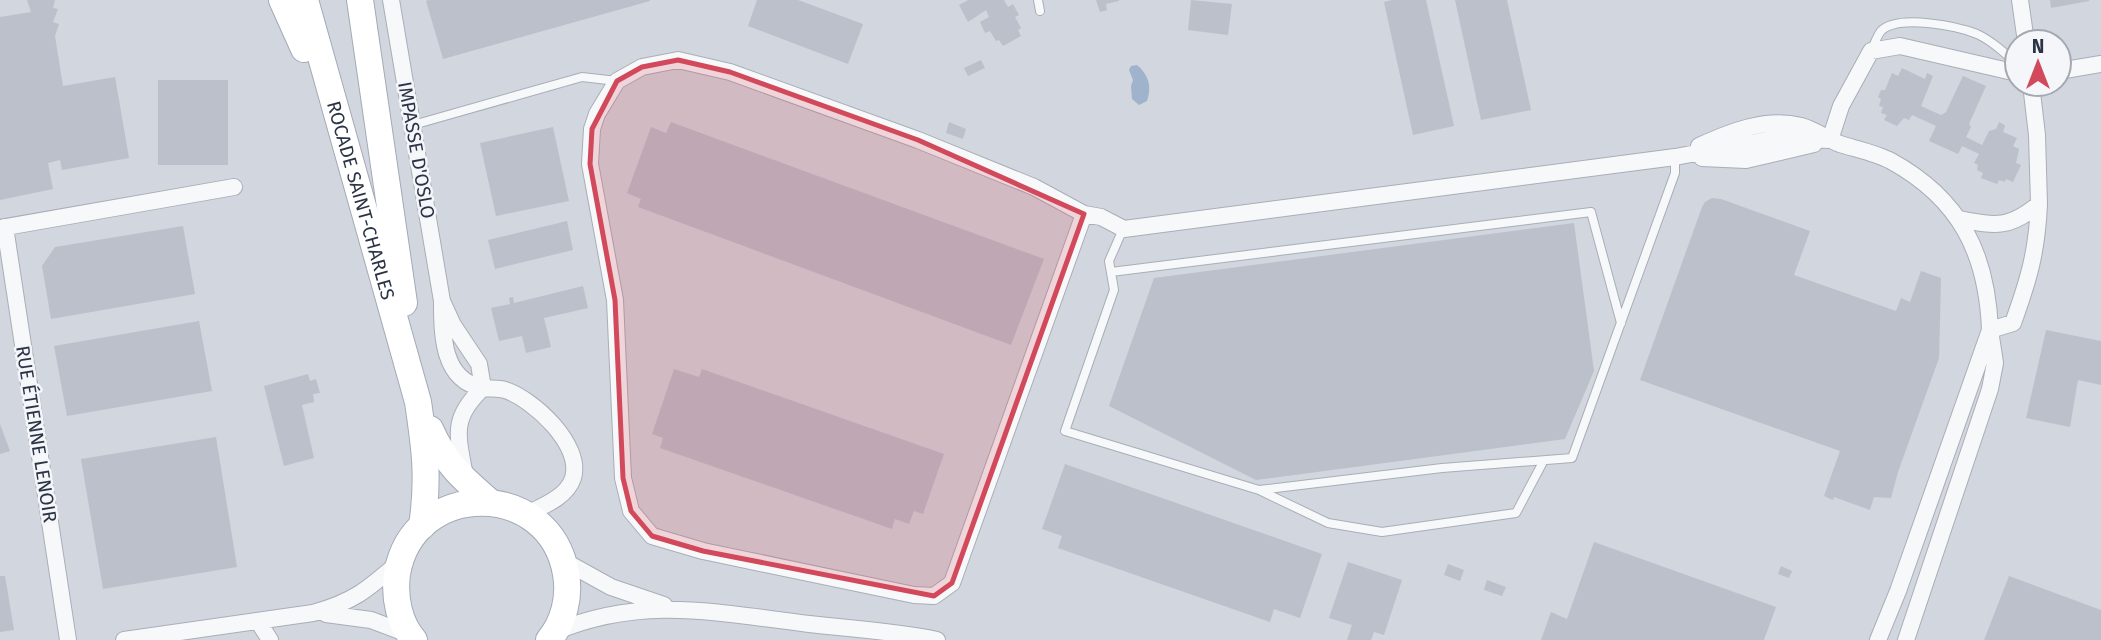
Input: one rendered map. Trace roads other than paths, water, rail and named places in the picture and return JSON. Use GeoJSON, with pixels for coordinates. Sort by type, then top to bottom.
{"type":"FeatureCollection","features":[{"type":"Feature","properties":{"kind":"main road"},"geometry":{"type":"LineString","coordinates":[[282,0],[347,153]]}},
{"type":"Feature","properties":{"kind":"main road","name":"ROCADE SAINT-CHARLES"},"geometry":{"type":"LineString","coordinates":[[304,0],[418,402],[427,460],[427,492],[422,526]]}},
{"type":"Feature","properties":{"kind":"main road"},"geometry":{"type":"LineString","coordinates":[[360,0],[418,402]]}},
{"type":"Feature","properties":{"kind":"main road","name":"ROCADE SAINT-CHARLES"},"geometry":{"type":"LineString","coordinates":[[418,402],[441,454],[490,502]]}},
{"type":"Feature","properties":{"kind":"main road"},"geometry":{"type":"LineString","coordinates":[[412,637],[399,612],[395,587],[399,562],[408,542],[422,526],[442,511],[465,503],[490,502],[527,514],[543,527],[564,561],[568,586],[565,610],[552,636]]}},
{"type":"Feature","properties":{"kind":"street","name":"IMPASSE D'OSLO"},"geometry":{"type":"LineString","coordinates":[[390,0],[442,301]]}},
{"type":"Feature","properties":{"kind":"street"},"geometry":{"type":"LineString","coordinates":[[2020,0],[2024,28]]}},
{"type":"Feature","properties":{"kind":"street"},"geometry":{"type":"LineString","coordinates":[[1830,140],[1841,106],[1871,51],[1900,47],[2003,70]]}},
{"type":"Feature","properties":{"kind":"street"},"geometry":{"type":"LineString","coordinates":[[1084,214],[952,583],[934,596],[914,595],[703,551],[652,536],[631,511],[623,478],[615,300],[590,164],[592,129],[597,114],[617,81],[642,67],[678,60],[730,72],[918,140],[1034,187],[1084,214],[1101,217],[1124,229],[1675,157],[1746,159],[1830,140]]}},
{"type":"Feature","properties":{"kind":"street"},"geometry":{"type":"LineString","coordinates":[[2073,69],[2101,64]]}},
{"type":"Feature","properties":{"kind":"street"},"geometry":{"type":"LineString","coordinates":[[1990,330],[2013,323],[2030,277],[2038,242],[2037,135],[2033,98]]}},
{"type":"Feature","properties":{"kind":"street"},"geometry":{"type":"LineString","coordinates":[[1675,157],[1732,131],[1773,123],[1802,127],[1830,140],[1888,159],[1929,185],[1959,219],[1978,258],[1989,299],[1995,363],[1990,388],[1906,640]]}},
{"type":"Feature","properties":{"kind":"street"},"geometry":{"type":"LineString","coordinates":[[2,228],[234,187]]}},
{"type":"Feature","properties":{"kind":"street"},"geometry":{"type":"LineString","coordinates":[[1959,219],[1996,226],[2024,216],[2039,204]]}},
{"type":"Feature","properties":{"kind":"street","name":"RUE ÉTIENNE LENOIR"},"geometry":{"type":"LineString","coordinates":[[2,228],[68,640]]}},
{"type":"Feature","properties":{"kind":"street"},"geometry":{"type":"LineString","coordinates":[[442,301],[453,325],[479,364],[483,388]]}},
{"type":"Feature","properties":{"kind":"street"},"geometry":{"type":"LineString","coordinates":[[442,301],[442,339],[455,372],[472,386],[503,389],[526,400],[562,435],[572,452],[573,479],[558,498],[527,514]]}},
{"type":"Feature","properties":{"kind":"street"},"geometry":{"type":"LineString","coordinates":[[1878,640],[1898,591],[1990,330]]}},
{"type":"Feature","properties":{"kind":"street"},"geometry":{"type":"LineString","coordinates":[[467,482],[458,437],[459,420],[470,400],[483,388]]}},
{"type":"Feature","properties":{"kind":"street"},"geometry":{"type":"LineString","coordinates":[[564,561],[611,587],[673,608]]}},
{"type":"Feature","properties":{"kind":"street"},"geometry":{"type":"LineString","coordinates":[[124,640],[313,613],[342,605],[367,591],[399,562]]}},
{"type":"Feature","properties":{"kind":"street"},"geometry":{"type":"LineString","coordinates":[[1884,640],[1898,591]]}},
{"type":"Feature","properties":{"kind":"street"},"geometry":{"type":"LineString","coordinates":[[552,636],[583,620],[619,612],[673,608],[937,640]]}},
{"type":"Feature","properties":{"kind":"street"},"geometry":{"type":"LineString","coordinates":[[313,613],[372,620],[412,637]]}},
{"type":"Feature","properties":{"kind":"street"},"geometry":{"type":"LineString","coordinates":[[258,621],[270,640]]}},
{"type":"Feature","properties":{"kind":"lane"},"geometry":{"type":"LineString","coordinates":[[1038,0],[1040,11]]}},
{"type":"Feature","properties":{"kind":"lane"},"geometry":{"type":"LineString","coordinates":[[1871,51],[1882,31],[1900,21],[1922,22],[1976,34],[2003,51]]}},
{"type":"Feature","properties":{"kind":"lane"},"geometry":{"type":"LineString","coordinates":[[413,125],[582,77],[617,81]]}},
{"type":"Feature","properties":{"kind":"lane"},"geometry":{"type":"LineString","coordinates":[[1259,490],[1442,468],[1572,458],[1675,173],[1675,157]]}},
{"type":"Feature","properties":{"kind":"lane"},"geometry":{"type":"LineString","coordinates":[[1111,272],[1591,212],[1621,323]]}},
{"type":"Feature","properties":{"kind":"lane"},"geometry":{"type":"LineString","coordinates":[[1124,229],[1109,261],[1114,290],[1065,431],[1259,490],[1328,523],[1382,533],[1516,513],[1543,462]]}},
{"type":"Feature","properties":{"kind":"water"},"geometry":{"type":"Polygon","coordinates":[[[1137,65],[1147,77],[1149,86],[1147,101],[1139,105],[1132,99],[1133,80],[1129,70],[1131,66],[1137,65]]]}}]}
